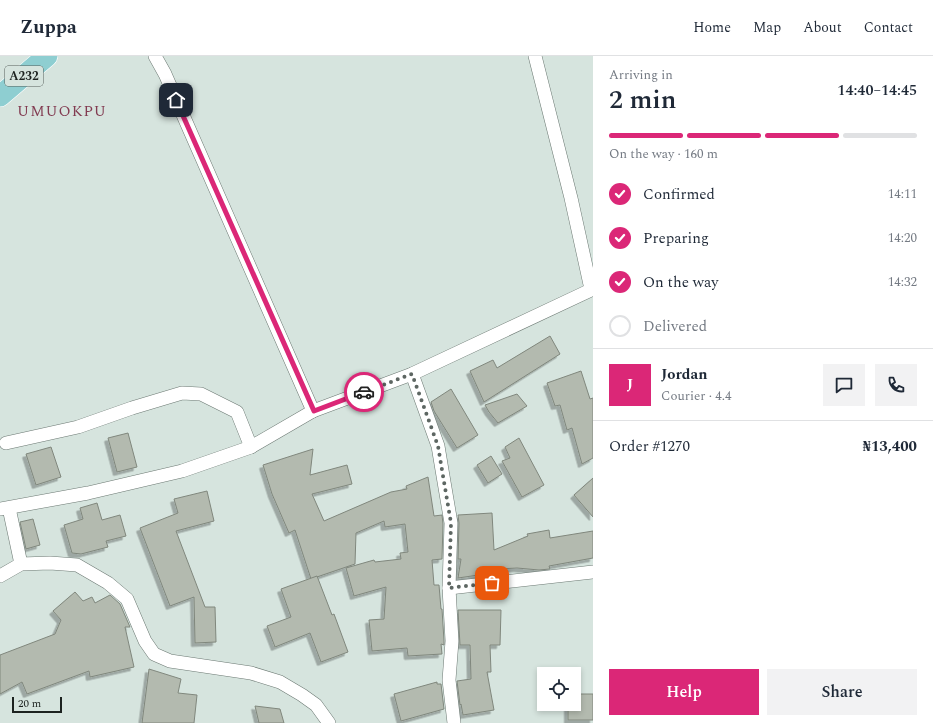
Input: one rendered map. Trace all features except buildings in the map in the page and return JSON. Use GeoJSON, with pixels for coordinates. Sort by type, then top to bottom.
{"type":"FeatureCollection","features":[{"type":"Feature","properties":{"kind":"main road","name":"A232"},"geometry":{"type":"LineString","coordinates":[[0,96],[47,56]]}},
{"type":"Feature","properties":{"kind":"street"},"geometry":{"type":"LineString","coordinates":[[155,56],[165,74],[314,411]]}},
{"type":"Feature","properties":{"kind":"street"},"geometry":{"type":"LineString","coordinates":[[21,564],[5,508],[88,493],[182,471],[251,446],[314,411],[412,374],[592,289],[571,198],[535,56]]}},
{"type":"Feature","properties":{"kind":"street"},"geometry":{"type":"LineString","coordinates":[[412,374],[438,446],[451,523],[449,588],[452,641],[449,680],[454,723]]}},
{"type":"Feature","properties":{"kind":"street"},"geometry":{"type":"LineString","coordinates":[[6,443],[78,427],[132,408],[182,393],[201,394],[237,412],[251,446]]}},
{"type":"Feature","properties":{"kind":"street"},"geometry":{"type":"LineString","coordinates":[[0,576],[21,564],[77,565],[108,582],[128,599],[145,641],[154,654],[170,661],[251,673],[280,682],[316,705],[329,723]]}},
{"type":"Feature","properties":{"kind":"street"},"geometry":{"type":"LineString","coordinates":[[449,588],[593,572]]}},
{"type":"Feature","properties":{"kind":"way so far"},"geometry":{"type":"LineString","coordinates":[[364,392],[412,374],[438,446],[451,523],[449,588],[492,583]]}},
{"type":"Feature","properties":{"kind":"district","name":"UMUOKPU"},"geometry":{"type":"Point","coordinates":[62,111]}},
{"type":"Feature","properties":{"kind":"route"},"geometry":{"type":"LineString","coordinates":[[176,100],[314,411],[364,392]]}}]}
